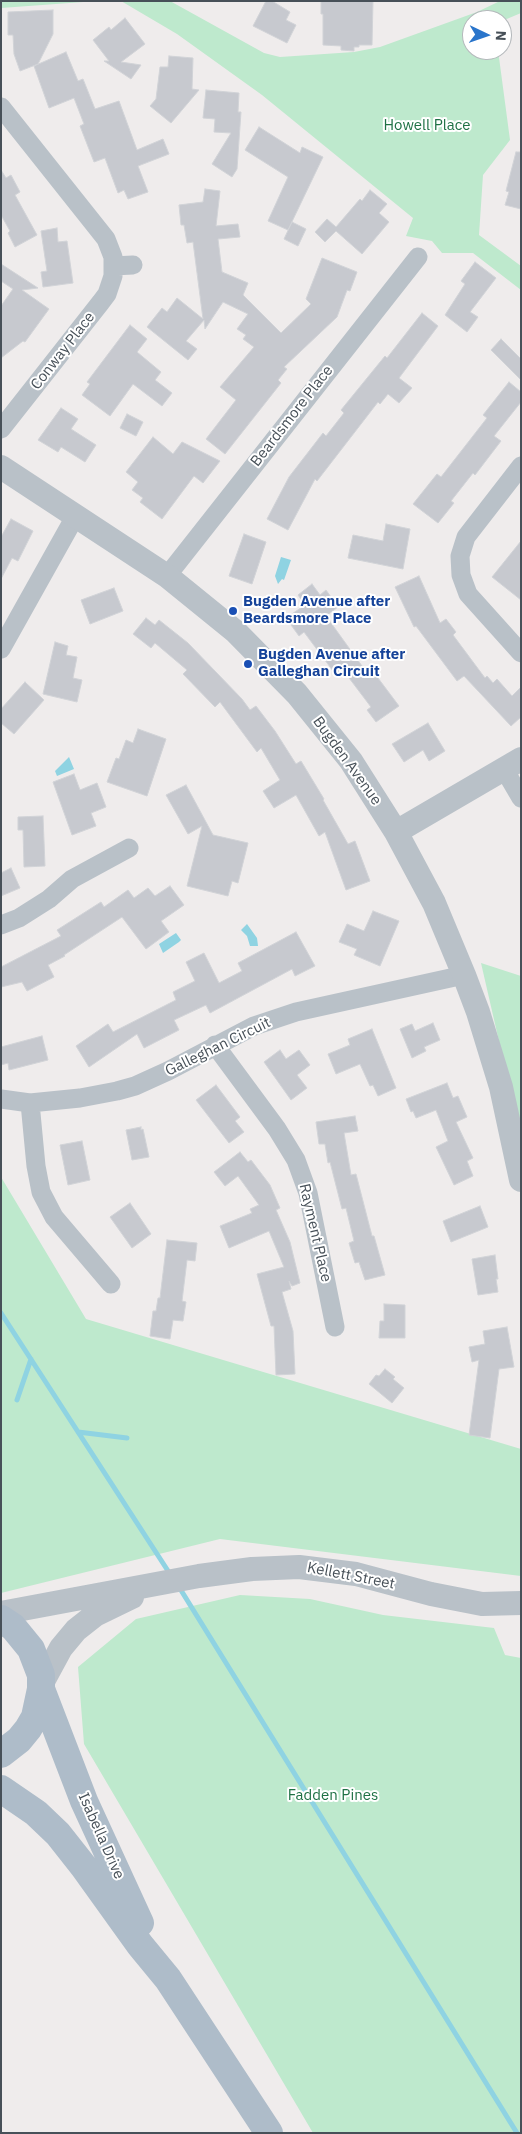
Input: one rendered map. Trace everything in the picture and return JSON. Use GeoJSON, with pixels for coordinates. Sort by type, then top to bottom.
{"type":"FeatureCollection","features":[{"type":"Feature","properties":{"kind":"main road"},"geometry":{"type":"LineString","coordinates":[[1,1619],[13,1627],[31,1649],[37,1662],[41,1687],[37,1710],[28,1729],[19,1740],[1,1754]]}},
{"type":"Feature","properties":{"kind":"main road","name":"Isabella Drive"},"geometry":{"type":"LineString","coordinates":[[41,1687],[88,1810],[168,1979]]}},
{"type":"Feature","properties":{"kind":"main road","name":"Isabella Drive"},"geometry":{"type":"LineString","coordinates":[[1,1789],[36,1813],[58,1834],[168,1979],[270,2133]]}},
{"type":"Feature","properties":{"kind":"street","name":"Conway Place"},"geometry":{"type":"LineString","coordinates":[[1,107],[106,239],[113,257],[113,276],[107,294],[1,429]]}},
{"type":"Feature","properties":{"kind":"street","name":"Beardsmore Place"},"geometry":{"type":"LineString","coordinates":[[167,576],[418,257]]}},
{"type":"Feature","properties":{"kind":"street"},"geometry":{"type":"LineString","coordinates":[[113,266],[133,266]]}},
{"type":"Feature","properties":{"kind":"street"},"geometry":{"type":"LineString","coordinates":[[521,466],[466,537],[460,556],[461,575],[468,594],[521,653]]}},
{"type":"Feature","properties":{"kind":"street","name":"Bugden Avenue"},"geometry":{"type":"LineString","coordinates":[[1,467],[76,514],[167,576],[236,632],[297,694],[351,761],[396,832],[434,902],[464,975],[478,1012],[501,1087],[521,1180]]}},
{"type":"Feature","properties":{"kind":"street"},"geometry":{"type":"LineString","coordinates":[[1,649],[76,514]]}},
{"type":"Feature","properties":{"kind":"street"},"geometry":{"type":"LineString","coordinates":[[396,832],[512,764],[521,798]]}},
{"type":"Feature","properties":{"kind":"street"},"geometry":{"type":"LineString","coordinates":[[1,925],[19,918],[49,899],[72,879],[129,848]]}},
{"type":"Feature","properties":{"kind":"street","name":"Galleghan Circuit"},"geometry":{"type":"LineString","coordinates":[[1,1099],[30,1103],[117,1092],[168,1071],[214,1045],[254,1026],[296,1012],[464,975]]}},
{"type":"Feature","properties":{"kind":"street","name":"Rayment Place"},"geometry":{"type":"LineString","coordinates":[[214,1045],[276,1129],[296,1160],[308,1193],[335,1327]]}},
{"type":"Feature","properties":{"kind":"street"},"geometry":{"type":"LineString","coordinates":[[30,1103],[36,1166],[41,1192],[54,1217],[111,1284]]}},
{"type":"Feature","properties":{"kind":"street","name":"Kellett Street"},"geometry":{"type":"LineString","coordinates":[[1,1614],[199,1576],[252,1569],[299,1567],[356,1574],[431,1594],[482,1604],[521,1603]]}},
{"type":"Feature","properties":{"kind":"street","name":"Kellett Street"},"geometry":{"type":"LineString","coordinates":[[41,1687],[61,1648],[76,1630],[95,1615],[151,1586]]}},
{"type":"Feature","properties":{"kind":"green space"},"geometry":{"type":"Polygon","coordinates":[[[1,1],[97,1],[1,8],[1,1]]]}},
{"type":"Feature","properties":{"kind":"green space","name":"Howell Place"},"geometry":{"type":"Polygon","coordinates":[[[121,1],[170,1],[264,53],[280,57],[354,52],[380,47],[462,17],[462,60],[499,60],[510,140],[483,175],[479,235],[521,266],[521,290],[473,253],[442,253],[432,241],[406,236],[413,218],[262,95],[177,34],[121,1]]]}},
{"type":"Feature","properties":{"kind":"green space"},"geometry":{"type":"Polygon","coordinates":[[[500,1],[521,1],[521,13],[512,17],[512,10],[481,10],[500,1]]]}},
{"type":"Feature","properties":{"kind":"green space"},"geometry":{"type":"Polygon","coordinates":[[[481,963],[521,976],[521,1137],[481,963]]]}},
{"type":"Feature","properties":{"kind":"green space"},"geometry":{"type":"Polygon","coordinates":[[[1,1177],[86,1319],[521,1449],[521,1576],[220,1539],[1,1593],[1,1177]]]}},
{"type":"Feature","properties":{"kind":"green space","name":"Fadden Pines"},"geometry":{"type":"Polygon","coordinates":[[[240,1595],[310,1599],[383,1615],[494,1628],[505,1655],[521,1658],[521,2133],[313,2133],[84,1744],[78,1667],[136,1619],[240,1595]]]}},
{"type":"Feature","properties":{"kind":"water"},"geometry":{"type":"Polygon","coordinates":[[[281,557],[291,560],[284,580],[282,579],[278,584],[275,576],[281,557]]]}},
{"type":"Feature","properties":{"kind":"water"},"geometry":{"type":"Polygon","coordinates":[[[69,757],[74,769],[57,776],[55,771],[69,757]]]}},
{"type":"Feature","properties":{"kind":"water"},"geometry":{"type":"Polygon","coordinates":[[[247,924],[257,938],[258,946],[250,946],[247,936],[241,930],[247,924]]]}},
{"type":"Feature","properties":{"kind":"water"},"geometry":{"type":"Polygon","coordinates":[[[176,933],[181,940],[163,953],[159,944],[176,933]]]}},
{"type":"Feature","properties":{"kind":"building"},"geometry":{"type":"Polygon","coordinates":[[[266,1],[272,1],[290,12],[286,20],[296,25],[287,43],[253,26],[266,1]]]}},
{"type":"Feature","properties":{"kind":"building"},"geometry":{"type":"Polygon","coordinates":[[[321,1],[373,1],[372,45],[359,45],[359,47],[354,47],[354,51],[341,50],[341,46],[323,45],[321,1]]]}},
{"type":"Feature","properties":{"kind":"building"},"geometry":{"type":"Polygon","coordinates":[[[53,10],[53,34],[38,64],[20,71],[14,54],[13,35],[8,35],[8,12],[53,10]]]}},
{"type":"Feature","properties":{"kind":"building"},"geometry":{"type":"Polygon","coordinates":[[[125,18],[145,44],[121,62],[141,65],[131,79],[104,61],[109,61],[93,40],[109,27],[111,30],[125,18]]]}},
{"type":"Feature","properties":{"kind":"building"},"geometry":{"type":"Polygon","coordinates":[[[66,52],[78,81],[83,79],[95,109],[119,101],[137,150],[163,139],[169,154],[138,166],[148,192],[128,199],[124,190],[118,193],[105,158],[94,162],[80,126],[84,124],[74,98],[49,108],[34,66],[66,52]]]}},
{"type":"Feature","properties":{"kind":"building"},"geometry":{"type":"Polygon","coordinates":[[[169,56],[193,58],[192,89],[199,90],[171,123],[150,106],[156,99],[160,67],[168,67],[169,56]]]}},
{"type":"Feature","properties":{"kind":"building"},"geometry":{"type":"Polygon","coordinates":[[[206,90],[239,93],[238,112],[241,112],[237,169],[232,177],[212,164],[231,133],[214,132],[215,119],[203,118],[206,90]]]}},
{"type":"Feature","properties":{"kind":"building"},"geometry":{"type":"Polygon","coordinates":[[[259,127],[300,153],[302,147],[323,157],[288,230],[268,221],[288,177],[245,150],[259,127]]]}},
{"type":"Feature","properties":{"kind":"building"},"geometry":{"type":"Polygon","coordinates":[[[516,152],[521,152],[521,209],[505,205],[509,192],[506,191],[516,152]]]}},
{"type":"Feature","properties":{"kind":"building"},"geometry":{"type":"Polygon","coordinates":[[[1,170],[6,178],[11,175],[20,192],[15,195],[37,235],[15,247],[8,233],[10,231],[1,215],[1,170]]]}},
{"type":"Feature","properties":{"kind":"building"},"geometry":{"type":"Polygon","coordinates":[[[205,189],[220,191],[216,226],[238,224],[240,237],[218,239],[222,272],[248,283],[243,295],[281,333],[311,304],[306,299],[322,258],[357,272],[350,291],[347,290],[337,317],[284,367],[287,369],[278,380],[281,383],[225,454],[206,439],[236,400],[220,387],[254,347],[243,339],[246,335],[237,329],[248,314],[223,302],[205,329],[204,320],[186,341],[197,349],[188,360],[147,327],[162,308],[167,312],[177,298],[203,319],[193,242],[187,243],[184,225],[181,225],[179,205],[203,202],[205,189]]]}},
{"type":"Feature","properties":{"kind":"building"},"geometry":{"type":"Polygon","coordinates":[[[370,190],[387,204],[379,213],[389,222],[362,254],[336,231],[325,242],[315,232],[327,219],[336,227],[360,199],[362,201],[370,190]]]}},
{"type":"Feature","properties":{"kind":"building"},"geometry":{"type":"Polygon","coordinates":[[[292,222],[306,229],[298,246],[284,239],[292,222]]]}},
{"type":"Feature","properties":{"kind":"building"},"geometry":{"type":"Polygon","coordinates":[[[57,228],[58,242],[67,241],[73,283],[43,287],[41,272],[47,271],[41,231],[57,228]]]}},
{"type":"Feature","properties":{"kind":"building"},"geometry":{"type":"Polygon","coordinates":[[[475,262],[496,278],[470,312],[478,317],[467,332],[445,315],[465,284],[461,281],[475,262]]]}},
{"type":"Feature","properties":{"kind":"building"},"geometry":{"type":"Polygon","coordinates":[[[1,264],[38,288],[22,290],[49,309],[25,342],[23,341],[1,358],[1,306],[13,289],[1,281],[1,264]]]}},
{"type":"Feature","properties":{"kind":"building"},"geometry":{"type":"Polygon","coordinates":[[[422,313],[438,326],[399,378],[412,388],[399,403],[388,394],[380,404],[378,402],[317,481],[315,479],[288,530],[267,519],[289,477],[323,433],[326,436],[344,413],[341,410],[385,356],[387,358],[422,313]]]}},
{"type":"Feature","properties":{"kind":"building"},"geometry":{"type":"Polygon","coordinates":[[[130,325],[147,339],[137,352],[161,372],[155,380],[172,393],[162,406],[133,384],[110,416],[82,395],[90,384],[87,382],[130,325]]]}},
{"type":"Feature","properties":{"kind":"building"},"geometry":{"type":"Polygon","coordinates":[[[501,339],[521,359],[521,380],[491,350],[501,339]]]}},
{"type":"Feature","properties":{"kind":"building"},"geometry":{"type":"Polygon","coordinates":[[[509,382],[521,392],[521,402],[494,436],[501,441],[475,475],[473,473],[451,501],[454,503],[438,523],[413,504],[437,474],[441,477],[487,418],[483,415],[509,382]]]}},
{"type":"Feature","properties":{"kind":"building"},"geometry":{"type":"Polygon","coordinates":[[[61,408],[78,419],[71,429],[96,445],[85,462],[61,447],[58,452],[38,440],[61,408]]]}},
{"type":"Feature","properties":{"kind":"building"},"geometry":{"type":"Polygon","coordinates":[[[127,414],[143,422],[136,436],[120,428],[127,414]]]}},
{"type":"Feature","properties":{"kind":"building"},"geometry":{"type":"Polygon","coordinates":[[[153,437],[173,454],[182,442],[220,461],[203,483],[194,476],[162,519],[140,502],[143,498],[132,490],[138,482],[126,472],[153,437]]]}},
{"type":"Feature","properties":{"kind":"building"},"geometry":{"type":"Polygon","coordinates":[[[11,519],[33,531],[18,561],[12,558],[1,579],[1,537],[11,519]]]}},
{"type":"Feature","properties":{"kind":"building"},"geometry":{"type":"Polygon","coordinates":[[[386,524],[410,529],[403,569],[348,558],[353,535],[383,541],[386,524]]]}},
{"type":"Feature","properties":{"kind":"building"},"geometry":{"type":"Polygon","coordinates":[[[244,534],[266,542],[252,584],[229,576],[244,534]]]}},
{"type":"Feature","properties":{"kind":"building"},"geometry":{"type":"Polygon","coordinates":[[[521,541],[521,600],[492,577],[521,541]]]}},
{"type":"Feature","properties":{"kind":"building"},"geometry":{"type":"Polygon","coordinates":[[[419,576],[440,623],[446,619],[456,632],[453,635],[485,678],[487,676],[493,683],[497,679],[512,696],[521,687],[521,717],[511,726],[464,676],[457,681],[416,626],[414,627],[395,587],[419,576]]]}},
{"type":"Feature","properties":{"kind":"building"},"geometry":{"type":"Polygon","coordinates":[[[312,584],[320,595],[326,590],[338,607],[326,616],[370,677],[375,674],[399,706],[376,722],[367,710],[371,707],[343,670],[336,675],[304,632],[299,636],[286,618],[305,605],[298,595],[312,584]]]}},
{"type":"Feature","properties":{"kind":"building"},"geometry":{"type":"Polygon","coordinates":[[[114,588],[123,611],[90,624],[81,600],[114,588]]]}},
{"type":"Feature","properties":{"kind":"building"},"geometry":{"type":"Polygon","coordinates":[[[146,618],[155,625],[159,620],[188,643],[242,699],[250,710],[256,706],[296,764],[301,761],[348,844],[355,841],[370,881],[346,890],[325,832],[319,836],[296,795],[274,808],[263,791],[280,780],[261,748],[257,752],[220,702],[215,707],[183,674],[187,670],[155,643],[151,648],[133,634],[146,618]]]}},
{"type":"Feature","properties":{"kind":"building"},"geometry":{"type":"Polygon","coordinates":[[[55,642],[68,646],[66,655],[77,657],[73,678],[82,680],[77,702],[43,694],[55,642]]]}},
{"type":"Feature","properties":{"kind":"building"},"geometry":{"type":"Polygon","coordinates":[[[25,682],[44,700],[14,734],[1,723],[1,709],[25,682]]]}},
{"type":"Feature","properties":{"kind":"building"},"geometry":{"type":"Polygon","coordinates":[[[428,723],[445,751],[429,761],[423,750],[404,762],[392,744],[428,723]]]}},
{"type":"Feature","properties":{"kind":"building"},"geometry":{"type":"Polygon","coordinates":[[[138,729],[166,739],[147,796],[107,782],[116,758],[119,759],[126,740],[133,743],[138,729]]]}},
{"type":"Feature","properties":{"kind":"building"},"geometry":{"type":"Polygon","coordinates":[[[74,774],[80,790],[97,783],[106,807],[91,813],[96,826],[72,835],[53,782],[74,774]]]}},
{"type":"Feature","properties":{"kind":"building"},"geometry":{"type":"Polygon","coordinates":[[[186,785],[213,835],[248,843],[238,883],[232,881],[228,896],[187,886],[202,826],[188,834],[166,795],[186,785]]]}},
{"type":"Feature","properties":{"kind":"building"},"geometry":{"type":"Polygon","coordinates":[[[43,816],[45,866],[24,867],[23,830],[18,830],[18,817],[43,816]]]}},
{"type":"Feature","properties":{"kind":"building"},"geometry":{"type":"Polygon","coordinates":[[[11,868],[20,888],[1,896],[1,873],[11,868]]]}},
{"type":"Feature","properties":{"kind":"building"},"geometry":{"type":"Polygon","coordinates":[[[170,886],[184,905],[161,921],[169,932],[146,949],[122,917],[65,956],[48,965],[54,977],[27,991],[22,982],[1,987],[1,967],[61,936],[57,930],[101,902],[104,907],[128,890],[134,898],[148,888],[155,896],[170,886]]]}},
{"type":"Feature","properties":{"kind":"building"},"geometry":{"type":"Polygon","coordinates":[[[373,911],[399,921],[380,966],[354,955],[357,949],[339,942],[347,924],[364,931],[373,911]]]}},
{"type":"Feature","properties":{"kind":"building"},"geometry":{"type":"Polygon","coordinates":[[[296,932],[315,966],[295,976],[292,969],[210,1013],[206,1005],[174,1020],[179,1030],[144,1048],[137,1034],[89,1067],[76,1046],[108,1024],[113,1032],[176,1000],[173,992],[195,981],[186,962],[204,953],[219,983],[242,971],[238,963],[296,932]]]}},
{"type":"Feature","properties":{"kind":"building"},"geometry":{"type":"Polygon","coordinates":[[[433,1023],[440,1040],[424,1047],[426,1051],[412,1058],[400,1029],[412,1024],[415,1031],[433,1023]]]}},
{"type":"Feature","properties":{"kind":"building"},"geometry":{"type":"Polygon","coordinates":[[[372,1029],[396,1088],[378,1096],[373,1085],[370,1086],[360,1064],[336,1074],[328,1054],[350,1045],[348,1039],[372,1029]]]}},
{"type":"Feature","properties":{"kind":"building"},"geometry":{"type":"Polygon","coordinates":[[[42,1036],[48,1060],[9,1070],[8,1063],[1,1065],[1,1047],[42,1036]]]}},
{"type":"Feature","properties":{"kind":"building"},"geometry":{"type":"Polygon","coordinates":[[[280,1050],[286,1059],[299,1050],[310,1065],[297,1075],[307,1088],[291,1100],[264,1062],[280,1050]]]}},
{"type":"Feature","properties":{"kind":"building"},"geometry":{"type":"Polygon","coordinates":[[[447,1083],[453,1098],[458,1096],[467,1117],[456,1122],[473,1158],[467,1161],[473,1176],[454,1185],[436,1147],[448,1141],[436,1110],[416,1118],[413,1111],[411,1112],[406,1099],[447,1083]]]}},
{"type":"Feature","properties":{"kind":"building"},"geometry":{"type":"Polygon","coordinates":[[[216,1085],[240,1117],[235,1121],[244,1132],[229,1143],[196,1100],[216,1085]]]}},
{"type":"Feature","properties":{"kind":"building"},"geometry":{"type":"Polygon","coordinates":[[[355,1116],[358,1131],[344,1133],[351,1175],[356,1174],[372,1236],[374,1236],[385,1275],[365,1280],[359,1262],[355,1263],[349,1243],[354,1241],[346,1208],[342,1209],[330,1162],[328,1163],[325,1144],[319,1144],[316,1122],[355,1116]]]}},
{"type":"Feature","properties":{"kind":"building"},"geometry":{"type":"Polygon","coordinates":[[[141,1127],[149,1157],[132,1160],[126,1130],[141,1127]]]}},
{"type":"Feature","properties":{"kind":"building"},"geometry":{"type":"Polygon","coordinates":[[[82,1141],[90,1180],[68,1185],[60,1145],[82,1141]]]}},
{"type":"Feature","properties":{"kind":"building"},"geometry":{"type":"Polygon","coordinates":[[[240,1152],[248,1162],[251,1160],[270,1185],[280,1208],[276,1210],[290,1242],[300,1283],[292,1286],[289,1281],[291,1289],[282,1292],[293,1331],[295,1374],[276,1375],[274,1326],[271,1326],[257,1274],[284,1267],[269,1231],[229,1248],[220,1226],[252,1213],[250,1209],[259,1205],[238,1176],[225,1186],[214,1172],[240,1152]]]}},
{"type":"Feature","properties":{"kind":"building"},"geometry":{"type":"Polygon","coordinates":[[[130,1203],[151,1234],[132,1248],[110,1217],[130,1203]]]}},
{"type":"Feature","properties":{"kind":"building"},"geometry":{"type":"Polygon","coordinates":[[[480,1206],[488,1227],[451,1242],[443,1221],[480,1206]]]}},
{"type":"Feature","properties":{"kind":"building"},"geometry":{"type":"Polygon","coordinates":[[[167,1240],[197,1243],[195,1261],[187,1260],[182,1301],[186,1302],[183,1321],[173,1320],[170,1339],[150,1336],[153,1311],[156,1311],[158,1298],[160,1298],[167,1240]]]}},
{"type":"Feature","properties":{"kind":"building"},"geometry":{"type":"Polygon","coordinates":[[[495,1255],[498,1292],[478,1295],[472,1259],[495,1255]]]}},
{"type":"Feature","properties":{"kind":"building"},"geometry":{"type":"Polygon","coordinates":[[[384,1304],[405,1305],[405,1338],[379,1338],[380,1321],[384,1321],[384,1304]]]}},
{"type":"Feature","properties":{"kind":"building"},"geometry":{"type":"Polygon","coordinates":[[[507,1327],[514,1367],[499,1369],[490,1438],[469,1435],[479,1360],[472,1362],[469,1347],[485,1344],[483,1331],[507,1327]]]}},
{"type":"Feature","properties":{"kind":"building"},"geometry":{"type":"Polygon","coordinates":[[[385,1369],[404,1388],[392,1403],[369,1384],[376,1375],[379,1376],[385,1369]]]}},
{"type":"Feature","properties":{"kind":"waterway"},"geometry":{"type":"LineString","coordinates":[[1,1313],[170,1574]]}},
{"type":"Feature","properties":{"kind":"waterway"},"geometry":{"type":"LineString","coordinates":[[17,1400],[31,1359]]}},
{"type":"Feature","properties":{"kind":"waterway"},"geometry":{"type":"LineString","coordinates":[[78,1432],[127,1438]]}},
{"type":"Feature","properties":{"kind":"waterway"},"geometry":{"type":"LineString","coordinates":[[179,1587],[517,2133]]}},
{"type":"Feature","properties":{"kind":"place","name":"Bugden Avenue after Beardsmore Place"},"geometry":{"type":"Point","coordinates":[233,611]}},
{"type":"Feature","properties":{"kind":"place","name":"Bugden Avenue after Galleghan Circuit"},"geometry":{"type":"Point","coordinates":[248,664]}}]}
